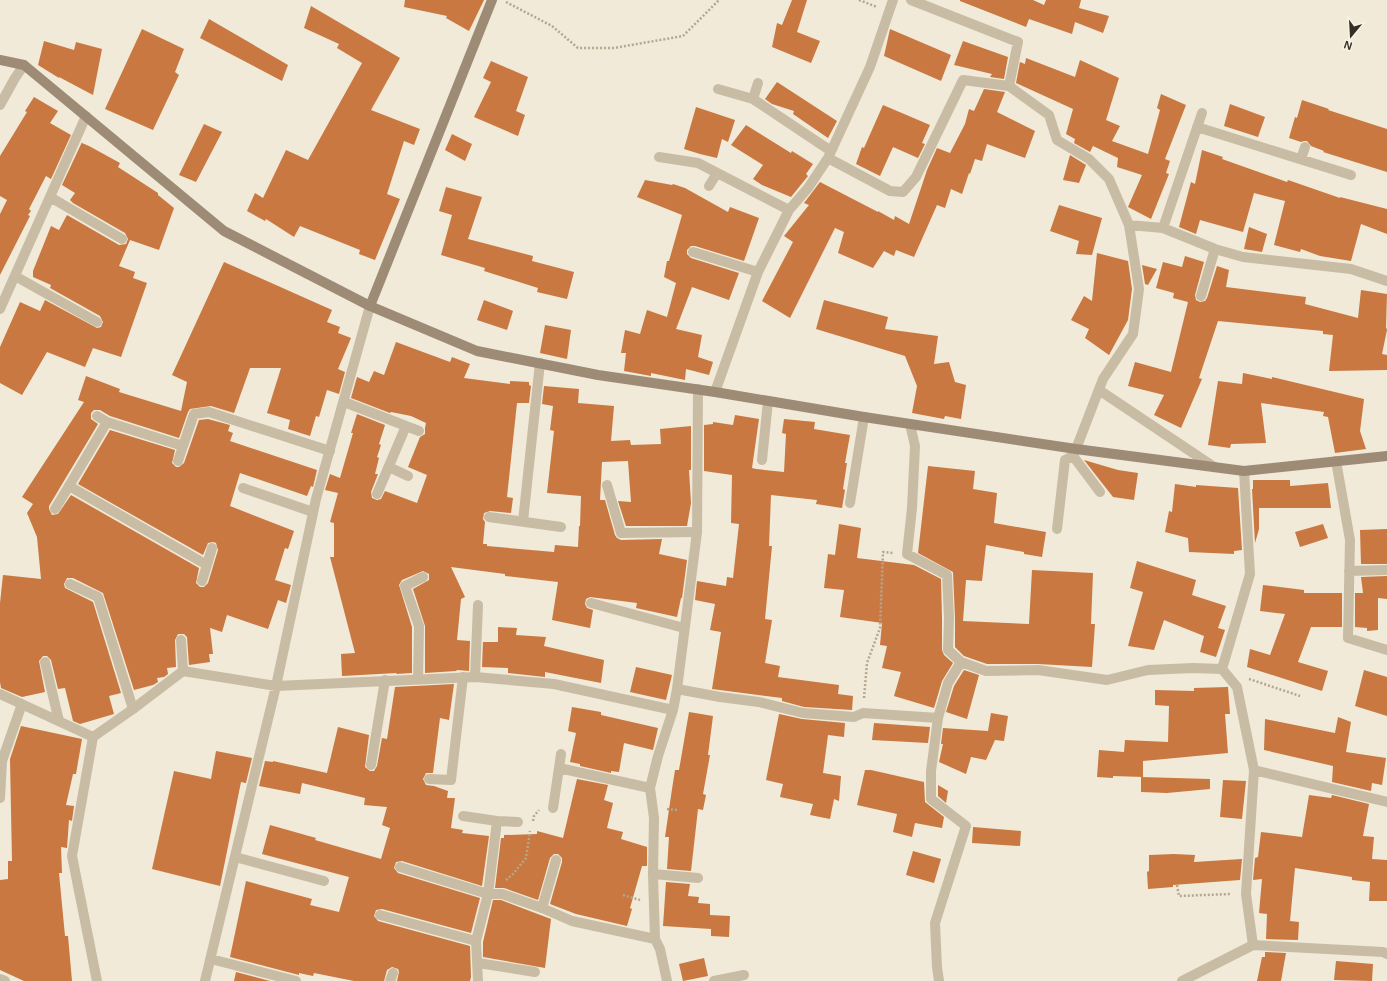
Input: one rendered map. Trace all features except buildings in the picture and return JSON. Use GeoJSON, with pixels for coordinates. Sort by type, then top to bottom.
{"type":"FeatureCollection","features":[{"type":"Feature","properties":{"kind":"street"},"geometry":{"type":"LineString","coordinates":[[205,981],[276,686],[313,512],[370,306],[492,0]]}},
{"type":"Feature","properties":{"kind":"street"},"geometry":{"type":"LineString","coordinates":[[715,392],[758,272],[789,210],[808,188],[830,155],[870,67],[893,0]]}},
{"type":"Feature","properties":{"kind":"street"},"geometry":{"type":"LineString","coordinates":[[911,0],[1018,42],[1009,86]]}},
{"type":"Feature","properties":{"kind":"street"},"geometry":{"type":"LineString","coordinates":[[0,60],[24,65],[224,231],[370,306],[477,350],[598,375],[715,392],[1074,453],[1244,471],[1387,456]]}},
{"type":"Feature","properties":{"kind":"street"},"geometry":{"type":"LineString","coordinates":[[0,105],[24,65]]}},
{"type":"Feature","properties":{"kind":"street"},"geometry":{"type":"LineString","coordinates":[[718,89],[753,99],[830,155],[890,191],[903,192],[916,177],[962,80],[1009,86],[1049,115],[1057,140],[1089,159],[1109,179],[1129,225],[1139,289],[1133,334],[1103,379],[1074,453],[1065,460],[1057,529]]}},
{"type":"Feature","properties":{"kind":"street"},"geometry":{"type":"LineString","coordinates":[[753,99],[758,83]]}},
{"type":"Feature","properties":{"kind":"street"},"geometry":{"type":"LineString","coordinates":[[1163,228],[1202,113]]}},
{"type":"Feature","properties":{"kind":"street"},"geometry":{"type":"LineString","coordinates":[[0,309],[86,116]]}},
{"type":"Feature","properties":{"kind":"street"},"geometry":{"type":"LineString","coordinates":[[1197,127],[1351,175]]}},
{"type":"Feature","properties":{"kind":"street"},"geometry":{"type":"LineString","coordinates":[[1302,159],[1305,147]]}},
{"type":"Feature","properties":{"kind":"street"},"geometry":{"type":"LineString","coordinates":[[659,157],[698,163],[789,210]]}},
{"type":"Feature","properties":{"kind":"street"},"geometry":{"type":"LineString","coordinates":[[709,186],[717,173]]}},
{"type":"Feature","properties":{"kind":"street"},"geometry":{"type":"LineString","coordinates":[[50,197],[122,239]]}},
{"type":"Feature","properties":{"kind":"street"},"geometry":{"type":"LineString","coordinates":[[1129,225],[1163,228],[1215,249],[1243,257],[1351,269],[1387,280]]}},
{"type":"Feature","properties":{"kind":"street"},"geometry":{"type":"LineString","coordinates":[[1201,296],[1215,249]]}},
{"type":"Feature","properties":{"kind":"street"},"geometry":{"type":"LineString","coordinates":[[693,252],[758,272]]}},
{"type":"Feature","properties":{"kind":"street"},"geometry":{"type":"LineString","coordinates":[[15,276],[97,322]]}},
{"type":"Feature","properties":{"kind":"street"},"geometry":{"type":"LineString","coordinates":[[523,521],[540,363]]}},
{"type":"Feature","properties":{"kind":"street"},"geometry":{"type":"LineString","coordinates":[[667,981],[660,949],[655,939],[653,874],[654,818],[650,788],[677,689],[697,532],[698,390]]}},
{"type":"Feature","properties":{"kind":"street"},"geometry":{"type":"LineString","coordinates":[[1099,390],[1214,468]]}},
{"type":"Feature","properties":{"kind":"street"},"geometry":{"type":"LineString","coordinates":[[762,460],[768,401]]}},
{"type":"Feature","properties":{"kind":"street"},"geometry":{"type":"LineString","coordinates":[[344,402],[419,431]]}},
{"type":"Feature","properties":{"kind":"street"},"geometry":{"type":"LineString","coordinates":[[178,461],[194,414],[209,412],[330,451]]}},
{"type":"Feature","properties":{"kind":"street"},"geometry":{"type":"LineString","coordinates":[[97,416],[107,422],[184,446]]}},
{"type":"Feature","properties":{"kind":"street"},"geometry":{"type":"LineString","coordinates":[[850,503],[864,417]]}},
{"type":"Feature","properties":{"kind":"street"},"geometry":{"type":"LineString","coordinates":[[55,509],[107,422]]}},
{"type":"Feature","properties":{"kind":"street"},"geometry":{"type":"LineString","coordinates":[[910,424],[915,446],[912,508],[907,554],[947,574],[949,618],[948,650],[961,662],[986,671],[1038,670],[1107,680],[1148,670],[1193,668],[1222,669],[1237,687],[1254,770],[1246,894],[1253,945]]}},
{"type":"Feature","properties":{"kind":"street"},"geometry":{"type":"LineString","coordinates":[[377,494],[406,426]]}},
{"type":"Feature","properties":{"kind":"street"},"geometry":{"type":"LineString","coordinates":[[1074,453],[1100,492]]}},
{"type":"Feature","properties":{"kind":"street"},"geometry":{"type":"LineString","coordinates":[[1336,461],[1350,540],[1348,638],[1387,650]]}},
{"type":"Feature","properties":{"kind":"street"},"geometry":{"type":"LineString","coordinates":[[389,467],[408,476]]}},
{"type":"Feature","properties":{"kind":"street"},"geometry":{"type":"LineString","coordinates":[[1222,669],[1250,574],[1244,471]]}},
{"type":"Feature","properties":{"kind":"street"},"geometry":{"type":"LineString","coordinates":[[607,485],[621,533],[697,532]]}},
{"type":"Feature","properties":{"kind":"street"},"geometry":{"type":"LineString","coordinates":[[69,486],[207,565]]}},
{"type":"Feature","properties":{"kind":"street"},"geometry":{"type":"LineString","coordinates":[[243,488],[313,512]]}},
{"type":"Feature","properties":{"kind":"street"},"geometry":{"type":"LineString","coordinates":[[490,517],[561,527]]}},
{"type":"Feature","properties":{"kind":"street"},"geometry":{"type":"LineString","coordinates":[[202,581],[212,548]]}},
{"type":"Feature","properties":{"kind":"street"},"geometry":{"type":"LineString","coordinates":[[1349,571],[1387,570]]}},
{"type":"Feature","properties":{"kind":"street"},"geometry":{"type":"LineString","coordinates":[[418,679],[418,626],[405,586],[423,576]]}},
{"type":"Feature","properties":{"kind":"street"},"geometry":{"type":"LineString","coordinates":[[70,584],[98,597],[133,709]]}},
{"type":"Feature","properties":{"kind":"street"},"geometry":{"type":"LineString","coordinates":[[592,603],[684,628]]}},
{"type":"Feature","properties":{"kind":"street"},"geometry":{"type":"LineString","coordinates":[[475,677],[478,605]]}},
{"type":"Feature","properties":{"kind":"street"},"geometry":{"type":"LineString","coordinates":[[181,640],[183,671]]}},
{"type":"Feature","properties":{"kind":"street"},"geometry":{"type":"LineString","coordinates":[[45,662],[59,721]]}},
{"type":"Feature","properties":{"kind":"street"},"geometry":{"type":"LineString","coordinates":[[939,981],[935,923],[966,826],[930,799],[931,771],[938,718],[948,683],[961,662]]}},
{"type":"Feature","properties":{"kind":"street"},"geometry":{"type":"LineString","coordinates":[[96,981],[72,856],[93,736],[133,709],[183,671],[276,686],[475,677],[554,684],[672,710]]}},
{"type":"Feature","properties":{"kind":"street"},"geometry":{"type":"LineString","coordinates":[[428,779],[450,780],[463,677]]}},
{"type":"Feature","properties":{"kind":"street"},"geometry":{"type":"LineString","coordinates":[[371,765],[385,680]]}},
{"type":"Feature","properties":{"kind":"street"},"geometry":{"type":"LineString","coordinates":[[677,689],[759,702],[803,714],[854,717],[863,713],[938,718]]}},
{"type":"Feature","properties":{"kind":"street"},"geometry":{"type":"LineString","coordinates":[[0,694],[93,736]]}},
{"type":"Feature","properties":{"kind":"street"},"geometry":{"type":"LineString","coordinates":[[0,798],[1,761],[22,704]]}},
{"type":"Feature","properties":{"kind":"street"},"geometry":{"type":"LineString","coordinates":[[553,806],[561,754]]}},
{"type":"Feature","properties":{"kind":"street"},"geometry":{"type":"LineString","coordinates":[[559,768],[650,788]]}},
{"type":"Feature","properties":{"kind":"street"},"geometry":{"type":"LineString","coordinates":[[1254,770],[1387,802]]}},
{"type":"Feature","properties":{"kind":"street"},"geometry":{"type":"LineString","coordinates":[[463,816],[518,822]]}},
{"type":"Feature","properties":{"kind":"street"},"geometry":{"type":"LineString","coordinates":[[478,981],[476,941],[488,894],[498,820]]}},
{"type":"Feature","properties":{"kind":"street"},"geometry":{"type":"LineString","coordinates":[[235,857],[324,881]]}},
{"type":"Feature","properties":{"kind":"street"},"geometry":{"type":"LineString","coordinates":[[542,908],[556,860]]}},
{"type":"Feature","properties":{"kind":"street"},"geometry":{"type":"LineString","coordinates":[[400,867],[488,894],[502,894],[542,908],[572,921],[655,939]]}},
{"type":"Feature","properties":{"kind":"street"},"geometry":{"type":"LineString","coordinates":[[653,874],[698,878]]}},
{"type":"Feature","properties":{"kind":"street"},"geometry":{"type":"LineString","coordinates":[[380,914],[476,941]]}},
{"type":"Feature","properties":{"kind":"street"},"geometry":{"type":"LineString","coordinates":[[1182,981],[1253,945],[1383,952],[1387,954]]}},
{"type":"Feature","properties":{"kind":"street"},"geometry":{"type":"LineString","coordinates":[[211,959],[296,981]]}},
{"type":"Feature","properties":{"kind":"street"},"geometry":{"type":"LineString","coordinates":[[478,963],[535,972]]}},
{"type":"Feature","properties":{"kind":"street"},"geometry":{"type":"LineString","coordinates":[[714,981],[744,974]]}},
{"type":"Feature","properties":{"kind":"street"},"geometry":{"type":"LineString","coordinates":[[0,979],[6,981]]}},
{"type":"Feature","properties":{"kind":"path"},"geometry":{"type":"LineString","coordinates":[[503,0],[552,26],[578,48],[614,48],[683,36],[719,0]]}},
{"type":"Feature","properties":{"kind":"path"},"geometry":{"type":"LineString","coordinates":[[863,713],[867,663],[880,628],[883,552],[907,554]]}},
{"type":"Feature","properties":{"kind":"path"},"geometry":{"type":"LineString","coordinates":[[1222,669],[1300,696]]}},
{"type":"Feature","properties":{"kind":"path"},"geometry":{"type":"LineString","coordinates":[[532,822],[534,816],[543,806],[553,806]]}},
{"type":"Feature","properties":{"kind":"path"},"geometry":{"type":"LineString","coordinates":[[488,894],[513,874],[526,858],[530,828]]}},
{"type":"Feature","properties":{"kind":"path"},"geometry":{"type":"LineString","coordinates":[[1177,885],[1179,896],[1246,894]]}}]}
